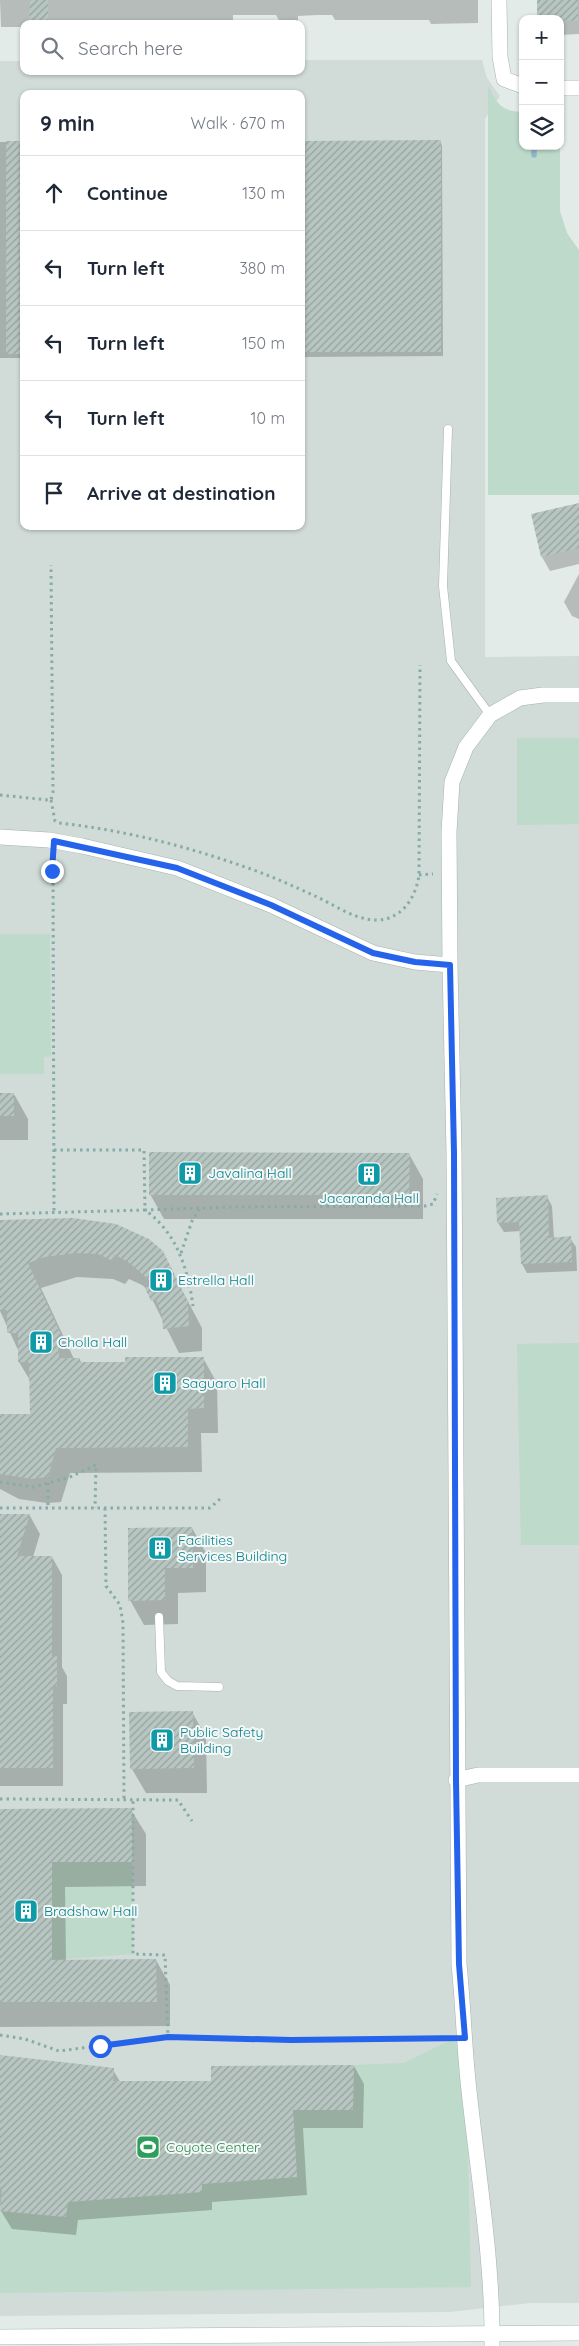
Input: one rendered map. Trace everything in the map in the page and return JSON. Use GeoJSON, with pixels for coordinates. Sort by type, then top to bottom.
{"type":"FeatureCollection","features":[{"type":"Feature","properties":{"kind":"street"},"geometry":{"type":"LineString","coordinates":[[499,0],[500,57],[504,79],[519,85]]}},
{"type":"Feature","properties":{"kind":"street"},"geometry":{"type":"LineString","coordinates":[[564,88],[579,88]]}},
{"type":"Feature","properties":{"kind":"street"},"geometry":{"type":"LineString","coordinates":[[492,2340],[492,2301],[484,2206],[465,2038],[459,1964],[456,1780],[454,1191],[449,832],[452,782],[466,747],[490,715],[520,698],[543,695],[579,695]]}},
{"type":"Feature","properties":{"kind":"street"},"geometry":{"type":"LineString","coordinates":[[0,837],[54,841],[177,868],[271,905],[373,953],[415,962],[450,965]]}},
{"type":"Feature","properties":{"kind":"street"},"geometry":{"type":"LineString","coordinates":[[456,1780],[478,1775],[579,1775]]}},
{"type":"Feature","properties":{"kind":"street"},"geometry":{"type":"LineString","coordinates":[[0,2337],[492,2340],[579,2333]]}},
{"type":"Feature","properties":{"kind":"lane"},"geometry":{"type":"LineString","coordinates":[[448,429],[443,586],[451,661],[490,715]]}},
{"type":"Feature","properties":{"kind":"lane"},"geometry":{"type":"LineString","coordinates":[[159,1617],[160,1672],[168,1681],[177,1686],[219,1687]]}},
{"type":"Feature","properties":{"kind":"path"},"geometry":{"type":"LineString","coordinates":[[51,565],[51,800],[55,821],[54,1213]]}},
{"type":"Feature","properties":{"kind":"path"},"geometry":{"type":"LineString","coordinates":[[55,821],[107,828],[188,847],[273,878],[361,918],[380,920],[391,916],[409,904],[419,876],[420,665]]}},
{"type":"Feature","properties":{"kind":"path"},"geometry":{"type":"LineString","coordinates":[[0,795],[51,800]]}},
{"type":"Feature","properties":{"kind":"path"},"geometry":{"type":"LineString","coordinates":[[54,1150],[144,1150],[145,1210]]}},
{"type":"Feature","properties":{"kind":"path"},"geometry":{"type":"LineString","coordinates":[[0,1214],[200,1208],[425,1206],[434,1204],[437,1191],[454,1191]]}},
{"type":"Feature","properties":{"kind":"path"},"geometry":{"type":"LineString","coordinates":[[181,1254],[192,1221],[200,1208]]}},
{"type":"Feature","properties":{"kind":"path"},"geometry":{"type":"LineString","coordinates":[[145,1210],[153,1215],[181,1254],[189,1280],[193,1306]]}},
{"type":"Feature","properties":{"kind":"path"},"geometry":{"type":"LineString","coordinates":[[0,1482],[34,1487],[70,1478],[96,1465],[95,1508]]}},
{"type":"Feature","properties":{"kind":"path"},"geometry":{"type":"LineString","coordinates":[[48,1483],[48,1508]]}},
{"type":"Feature","properties":{"kind":"path"},"geometry":{"type":"LineString","coordinates":[[0,1508],[210,1508],[220,1499]]}},
{"type":"Feature","properties":{"kind":"path"},"geometry":{"type":"LineString","coordinates":[[105,1508],[106,1586],[120,1605],[124,1623],[124,1799]]}},
{"type":"Feature","properties":{"kind":"path"},"geometry":{"type":"LineString","coordinates":[[0,1799],[178,1800],[192,1822]]}},
{"type":"Feature","properties":{"kind":"path"},"geometry":{"type":"LineString","coordinates":[[133,1799],[133,1954],[165,1954],[168,2037]]}},
{"type":"Feature","properties":{"kind":"path"},"geometry":{"type":"LineString","coordinates":[[0,2035],[25,2040],[60,2051],[168,2037],[291,2040],[465,2038]]}},
{"type":"Feature","properties":{"kind":"shaded area"},"geometry":{"type":"Polygon","coordinates":[[[305,60],[482,60],[487,78],[500,96],[485,119],[485,657],[579,656],[579,2303],[530,2303],[450,2312],[0,2316],[0,61],[20,61],[20,75],[305,75],[305,60]]]}},
{"type":"Feature","properties":{"kind":"green space"},"geometry":{"type":"Polygon","coordinates":[[[488,86],[501,106],[519,111],[519,150],[560,150],[560,211],[567,233],[579,250],[579,495],[488,495],[488,86]]]}},
{"type":"Feature","properties":{"kind":"green space"},"geometry":{"type":"Polygon","coordinates":[[[517,738],[579,738],[579,824],[517,825],[517,738]]]}},
{"type":"Feature","properties":{"kind":"green space"},"geometry":{"type":"Polygon","coordinates":[[[0,934],[50,934],[51,1056],[44,1057],[44,1074],[0,1074],[0,934]]]}},
{"type":"Feature","properties":{"kind":"green space"},"geometry":{"type":"Polygon","coordinates":[[[579,1343],[579,1545],[521,1545],[517,1344],[579,1343]]]}},
{"type":"Feature","properties":{"kind":"green space"},"geometry":{"type":"Polygon","coordinates":[[[52,1862],[132,1862],[133,1954],[52,1960],[52,1862]]]}},
{"type":"Feature","properties":{"kind":"green space"},"geometry":{"type":"Polygon","coordinates":[[[465,2033],[471,2287],[0,2293],[0,2211],[66,2217],[68,2202],[202,2192],[202,2184],[297,2177],[294,2118],[286,2110],[353,2110],[354,2065],[404,2063],[465,2033]]]}},
{"type":"Feature","properties":{"kind":"building"},"geometry":{"type":"Polygon","coordinates":[[[30,0],[48,0],[48,20],[29,20],[30,0]]]}},
{"type":"Feature","properties":{"kind":"building"},"geometry":{"type":"Polygon","coordinates":[[[537,0],[578,0],[578,21],[564,20],[564,15],[537,15],[537,0]]]}},
{"type":"Feature","properties":{"kind":"building"},"geometry":{"type":"Polygon","coordinates":[[[441,140],[441,352],[305,352],[305,141],[441,140]]]}},
{"type":"Feature","properties":{"kind":"building"},"geometry":{"type":"Polygon","coordinates":[[[6,141],[20,141],[20,354],[6,354],[6,141]]]}},
{"type":"Feature","properties":{"kind":"building"},"geometry":{"type":"Polygon","coordinates":[[[579,503],[579,548],[541,557],[531,514],[579,503]]]}},
{"type":"Feature","properties":{"kind":"building"},"geometry":{"type":"Polygon","coordinates":[[[0,1093],[14,1093],[14,1116],[0,1116],[0,1093]]]}},
{"type":"Feature","properties":{"kind":"building"},"geometry":{"type":"Polygon","coordinates":[[[149,1152],[410,1153],[409,1195],[149,1195],[149,1152]]]}},
{"type":"Feature","properties":{"kind":"building"},"geometry":{"type":"Polygon","coordinates":[[[548,1195],[549,1238],[571,1236],[572,1262],[521,1264],[519,1222],[497,1223],[496,1198],[548,1195]]]}},
{"type":"Feature","properties":{"kind":"building"},"geometry":{"type":"Polygon","coordinates":[[[73,1218],[116,1224],[149,1239],[163,1251],[188,1302],[189,1326],[163,1329],[162,1315],[156,1299],[151,1301],[145,1288],[154,1284],[127,1261],[115,1255],[111,1260],[98,1254],[76,1253],[45,1257],[28,1263],[62,1337],[58,1337],[59,1358],[80,1358],[80,1362],[125,1362],[125,1357],[204,1357],[204,1408],[188,1409],[188,1447],[56,1448],[48,1477],[32,1479],[0,1474],[0,1414],[30,1414],[29,1362],[18,1362],[18,1333],[7,1333],[7,1310],[0,1310],[0,1220],[73,1218]]]}},
{"type":"Feature","properties":{"kind":"building"},"geometry":{"type":"Polygon","coordinates":[[[0,1514],[30,1514],[17,1556],[52,1556],[52,1656],[57,1656],[57,1686],[53,1686],[53,1768],[0,1768],[0,1514]]]}},
{"type":"Feature","properties":{"kind":"building","name":"Facilities Services Building"},"geometry":{"type":"Polygon","coordinates":[[[192,1527],[193,1568],[165,1568],[165,1600],[128,1601],[128,1528],[192,1527]]]}},
{"type":"Feature","properties":{"kind":"building","name":"Public Safety Building"},"geometry":{"type":"Polygon","coordinates":[[[193,1711],[194,1768],[130,1769],[129,1712],[193,1711]]]}},
{"type":"Feature","properties":{"kind":"building","name":"Bradshaw Hall"},"geometry":{"type":"Polygon","coordinates":[[[132,1808],[132,1862],[52,1862],[52,1960],[156,1959],[157,2002],[0,2002],[0,1809],[132,1808]]]}},
{"type":"Feature","properties":{"kind":"building","name":"Coyote Center"},"geometry":{"type":"Polygon","coordinates":[[[0,2055],[114,2068],[113,2081],[211,2081],[211,2066],[354,2065],[353,2110],[293,2110],[297,2177],[202,2184],[202,2192],[68,2202],[66,2217],[0,2211],[2,2188],[0,2187],[0,2055]]]}},
{"type":"Feature","properties":{"kind":"waterway"},"geometry":{"type":"LineString","coordinates":[[534,150],[534,155]]}},
{"type":"Feature","properties":{"kind":"place","name":"Javalina Hall"},"geometry":{"type":"Point","coordinates":[190,1173]}},
{"type":"Feature","properties":{"kind":"place","name":"Jacaranda Hall"},"geometry":{"type":"Point","coordinates":[369,1174]}},
{"type":"Feature","properties":{"kind":"place","name":"Estrella Hall"},"geometry":{"type":"Point","coordinates":[161,1280]}},
{"type":"Feature","properties":{"kind":"place","name":"Cholla Hall"},"geometry":{"type":"Point","coordinates":[41,1342]}},
{"type":"Feature","properties":{"kind":"place","name":"Saguaro Hall"},"geometry":{"type":"Point","coordinates":[165,1383]}},
{"type":"Feature","properties":{"kind":"place","name":"Facilities Services Building"},"geometry":{"type":"Point","coordinates":[160,1548]}},
{"type":"Feature","properties":{"kind":"place","name":"Public Safety Building"},"geometry":{"type":"Point","coordinates":[162,1740]}},
{"type":"Feature","properties":{"kind":"place","name":"Bradshaw Hall"},"geometry":{"type":"Point","coordinates":[26,1911]}},
{"type":"Feature","properties":{"kind":"place","name":"Coyote Center"},"geometry":{"type":"Point","coordinates":[148,2147]}},
{"type":"Feature","properties":{"kind":"route"},"geometry":{"type":"LineString","coordinates":[[52,871],[54,841],[177,868],[271,905],[373,953],[415,962],[450,965],[454,1153],[456,1780],[459,1964],[465,2038],[291,2040],[168,2037],[100,2046]]}}]}
